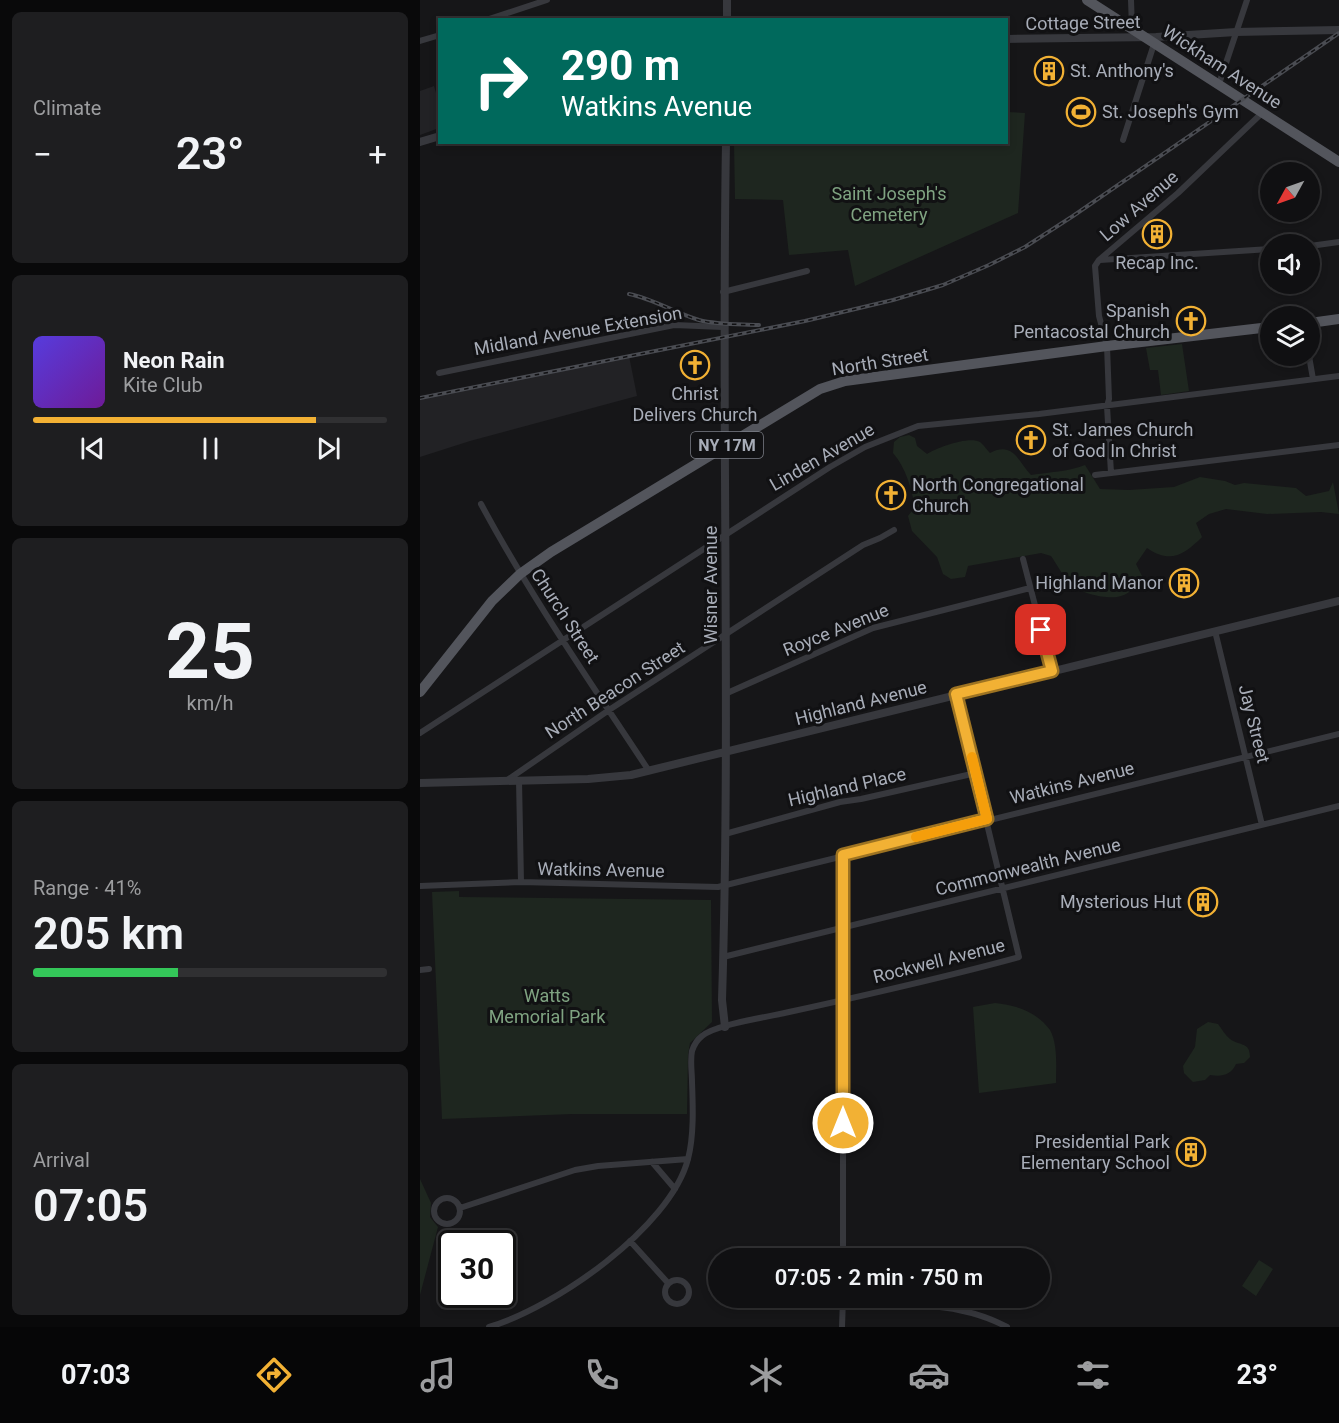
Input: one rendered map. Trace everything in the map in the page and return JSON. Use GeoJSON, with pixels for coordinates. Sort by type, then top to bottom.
{"type":"FeatureCollection","features":[{"type":"Feature","properties":{"kind":"main road","name":"Wickham Avenue"},"geometry":{"type":"LineString","coordinates":[[1087,0],[1339,162]]}},
{"type":"Feature","properties":{"kind":"main road"},"geometry":{"type":"LineString","coordinates":[[1320,322],[1339,319]]}},
{"type":"Feature","properties":{"kind":"main road","name":"North Street"},"geometry":{"type":"LineString","coordinates":[[420,692],[492,601],[520,574],[551,552],[820,389],[834,384],[1107,346],[1260,328]]}},
{"type":"Feature","properties":{"kind":"street"},"geometry":{"type":"LineString","coordinates":[[491,18],[527,3],[547,0]]}},
{"type":"Feature","properties":{"kind":"street"},"geometry":{"type":"LineString","coordinates":[[727,0],[727,18]]}},
{"type":"Feature","properties":{"kind":"street"},"geometry":{"type":"LineString","coordinates":[[1131,0],[1132,28]]}},
{"type":"Feature","properties":{"kind":"street"},"geometry":{"type":"LineString","coordinates":[[1219,84],[1247,0]]}},
{"type":"Feature","properties":{"kind":"street","name":"Cottage Street"},"geometry":{"type":"LineString","coordinates":[[1008,39],[1339,30]]}},
{"type":"Feature","properties":{"kind":"street"},"geometry":{"type":"LineString","coordinates":[[420,41],[438,36]]}},
{"type":"Feature","properties":{"kind":"street"},"geometry":{"type":"LineString","coordinates":[[1123,140],[1154,44]]}},
{"type":"Feature","properties":{"kind":"street","name":"Low Avenue"},"geometry":{"type":"LineString","coordinates":[[1111,473],[1107,406],[1109,399],[1107,346],[1099,316],[1095,266],[1099,260],[1178,193],[1262,113]]}},
{"type":"Feature","properties":{"kind":"street"},"geometry":{"type":"LineString","coordinates":[[420,142],[438,137]]}},
{"type":"Feature","properties":{"kind":"street","name":"Wisner Avenue"},"geometry":{"type":"LineString","coordinates":[[725,1027],[722,1000],[726,635],[723,447],[726,144]]}},
{"type":"Feature","properties":{"kind":"street"},"geometry":{"type":"LineString","coordinates":[[1320,245],[1339,242]]}},
{"type":"Feature","properties":{"kind":"street"},"geometry":{"type":"LineString","coordinates":[[1099,260],[1260,250]]}},
{"type":"Feature","properties":{"kind":"street"},"geometry":{"type":"LineString","coordinates":[[723,292],[807,271]]}},
{"type":"Feature","properties":{"kind":"street","name":"Midland Avenue Extension"},"geometry":{"type":"LineString","coordinates":[[439,372],[674,325],[723,327]]}},
{"type":"Feature","properties":{"kind":"street"},"geometry":{"type":"LineString","coordinates":[[1311,366],[1313,379]]}},
{"type":"Feature","properties":{"kind":"street","name":"Linden Avenue"},"geometry":{"type":"LineString","coordinates":[[420,732],[830,466],[865,447],[898,433],[918,426],[1107,406],[1339,376]]}},
{"type":"Feature","properties":{"kind":"street"},"geometry":{"type":"LineString","coordinates":[[1095,475],[1339,445]]}},
{"type":"Feature","properties":{"kind":"street","name":"Church Street"},"geometry":{"type":"LineString","coordinates":[[481,504],[520,574],[649,771]]}},
{"type":"Feature","properties":{"kind":"street","name":"North Beacon Street"},"geometry":{"type":"LineString","coordinates":[[506,781],[609,710],[863,545],[894,530]]}},
{"type":"Feature","properties":{"kind":"street"},"geometry":{"type":"LineString","coordinates":[[1023,559],[1052,671]]}},
{"type":"Feature","properties":{"kind":"street","name":"Royce Avenue"},"geometry":{"type":"LineString","coordinates":[[725,694],[873,628],[1030,588]]}},
{"type":"Feature","properties":{"kind":"street","name":"Highland Avenue"},"geometry":{"type":"LineString","coordinates":[[420,783],[605,778],[649,771],[1339,601]]}},
{"type":"Feature","properties":{"kind":"street","name":"Jay Street"},"geometry":{"type":"LineString","coordinates":[[1215,631],[1262,825]]}},
{"type":"Feature","properties":{"kind":"street"},"geometry":{"type":"LineString","coordinates":[[956,694],[1004,888]]}},
{"type":"Feature","properties":{"kind":"street","name":"Watkins Avenue"},"geometry":{"type":"LineString","coordinates":[[420,885],[521,882],[718,887],[1339,734]]}},
{"type":"Feature","properties":{"kind":"street","name":"Highland Place"},"geometry":{"type":"LineString","coordinates":[[725,834],[840,802],[976,773]]}},
{"type":"Feature","properties":{"kind":"street"},"geometry":{"type":"LineString","coordinates":[[519,780],[521,882]]}},
{"type":"Feature","properties":{"kind":"street","name":"Commonwealth Avenue"},"geometry":{"type":"LineString","coordinates":[[723,957],[1339,806]]}},
{"type":"Feature","properties":{"kind":"street"},"geometry":{"type":"LineString","coordinates":[[843,855],[843,1248]]}},
{"type":"Feature","properties":{"kind":"street","name":"Rockwell Avenue"},"geometry":{"type":"LineString","coordinates":[[489,1327],[510,1321],[558,1296],[630,1241],[653,1219],[675,1189],[688,1159],[691,1136],[693,1049],[705,1034],[725,1027],[1019,957],[1004,888]]}},
{"type":"Feature","properties":{"kind":"street"},"geometry":{"type":"LineString","coordinates":[[420,969],[429,969]]}},
{"type":"Feature","properties":{"kind":"street"},"geometry":{"type":"LineString","coordinates":[[460,1208],[575,1170],[688,1159]]}},
{"type":"Feature","properties":{"kind":"street"},"geometry":{"type":"LineString","coordinates":[[652,1162],[675,1189]]}},
{"type":"Feature","properties":{"kind":"street"},"geometry":{"type":"LineString","coordinates":[[447,1198],[455,1201],[460,1208],[460,1216],[450,1224],[438,1221],[435,1214],[436,1205],[447,1198]]}},
{"type":"Feature","properties":{"kind":"street"},"geometry":{"type":"LineString","coordinates":[[630,1241],[668,1283]]}},
{"type":"Feature","properties":{"kind":"street"},"geometry":{"type":"LineString","coordinates":[[678,1280],[685,1283],[689,1290],[685,1301],[673,1304],[667,1299],[664,1291],[668,1283],[678,1280]]}},
{"type":"Feature","properties":{"kind":"street"},"geometry":{"type":"LineString","coordinates":[[842,1327],[843,1308]]}},
{"type":"Feature","properties":{"kind":"street"},"geometry":{"type":"LineString","coordinates":[[938,1308],[962,1310],[990,1317],[1007,1327]]}},
{"type":"Feature","properties":{"kind":"shaded area"},"geometry":{"type":"Polygon","coordinates":[[[434,86],[438,100],[438,128],[420,135],[420,91],[434,86]]]}},
{"type":"Feature","properties":{"kind":"shaded area"},"geometry":{"type":"Polygon","coordinates":[[[629,356],[637,396],[470,441],[420,457],[420,398],[629,356]]]}},
{"type":"Feature","properties":{"kind":"green space","name":"Saint Joseph's Cemetery"},"geometry":{"type":"Polygon","coordinates":[[[1008,112],[1025,113],[1018,213],[855,286],[848,250],[789,255],[783,200],[735,199],[734,144],[1008,144],[1008,112]]]}},
{"type":"Feature","properties":{"kind":"green space"},"geometry":{"type":"Polygon","coordinates":[[[1182,344],[1189,391],[1161,395],[1158,370],[1150,370],[1146,348],[1182,344]]]}},
{"type":"Feature","properties":{"kind":"green space"},"geometry":{"type":"Polygon","coordinates":[[[909,435],[915,438],[917,446],[927,454],[968,440],[980,442],[990,453],[1004,449],[1014,454],[1031,475],[1085,465],[1100,489],[1174,487],[1200,477],[1235,485],[1244,483],[1296,488],[1306,496],[1329,491],[1333,482],[1339,514],[1321,512],[1267,514],[1226,509],[1209,514],[1196,523],[1202,537],[1183,553],[1163,556],[1147,548],[1136,564],[1143,578],[1131,591],[1116,597],[1096,595],[1077,589],[1066,579],[1051,556],[1041,553],[968,566],[965,577],[951,579],[943,574],[937,557],[912,531],[908,516],[915,507],[912,492],[905,471],[893,453],[894,442],[900,437],[909,435]]]}},
{"type":"Feature","properties":{"kind":"green space","name":"Watts Memorial Park"},"geometry":{"type":"Polygon","coordinates":[[[459,891],[459,897],[711,900],[712,1022],[690,1043],[687,1114],[572,1114],[442,1119],[432,892],[459,891]]]}},
{"type":"Feature","properties":{"kind":"green space"},"geometry":{"type":"Polygon","coordinates":[[[995,1003],[1026,1010],[1039,1018],[1050,1030],[1055,1049],[1056,1083],[979,1093],[973,1007],[995,1003]]]}},
{"type":"Feature","properties":{"kind":"green space"},"geometry":{"type":"Polygon","coordinates":[[[1208,1022],[1218,1024],[1230,1039],[1246,1047],[1250,1052],[1250,1057],[1244,1063],[1236,1064],[1232,1071],[1226,1074],[1210,1075],[1205,1080],[1193,1082],[1184,1073],[1183,1066],[1195,1047],[1197,1029],[1208,1022]]]}},
{"type":"Feature","properties":{"kind":"green space"},"geometry":{"type":"Polygon","coordinates":[[[420,1179],[431,1203],[430,1217],[438,1227],[420,1295],[420,1179]]]}},
{"type":"Feature","properties":{"kind":"green space"},"geometry":{"type":"Polygon","coordinates":[[[1259,1260],[1273,1269],[1256,1296],[1242,1286],[1259,1260]]]}},
{"type":"Feature","properties":{"kind":"railway"},"geometry":{"type":"LineString","coordinates":[[420,398],[805,321],[893,300],[943,285],[1025,247],[1339,33]]}},
{"type":"Feature","properties":{"kind":"railway"},"geometry":{"type":"LineString","coordinates":[[629,294],[706,322],[759,325]]}},
{"type":"Feature","properties":{"kind":"slow traffic"},"geometry":{"type":"LineString","coordinates":[[916,837],[987,819],[972,757]]}},
{"type":"Feature","properties":{"kind":"place","name":"St. Anthony's"},"geometry":{"type":"Point","coordinates":[1049,71]}},
{"type":"Feature","properties":{"kind":"place","name":"St. Joseph's Gym"},"geometry":{"type":"Point","coordinates":[1081,112]}},
{"type":"Feature","properties":{"kind":"place","name":"Recap Inc."},"geometry":{"type":"Point","coordinates":[1157,234]}},
{"type":"Feature","properties":{"kind":"place","name":"Spanish Pentacostal Church"},"geometry":{"type":"Point","coordinates":[1191,321]}},
{"type":"Feature","properties":{"kind":"place","name":"Christ Delivers Church"},"geometry":{"type":"Point","coordinates":[695,365]}},
{"type":"Feature","properties":{"kind":"place","name":"St. James Church of God In Christ"},"geometry":{"type":"Point","coordinates":[1031,440]}},
{"type":"Feature","properties":{"kind":"place","name":"North Congregational Church"},"geometry":{"type":"Point","coordinates":[891,495]}},
{"type":"Feature","properties":{"kind":"place","name":"Highland Manor"},"geometry":{"type":"Point","coordinates":[1184,583]}},
{"type":"Feature","properties":{"kind":"place","name":"Mysterious Hut"},"geometry":{"type":"Point","coordinates":[1203,902]}},
{"type":"Feature","properties":{"kind":"place","name":"Presidential Park Elementary School"},"geometry":{"type":"Point","coordinates":[1191,1152]}},
{"type":"Feature","properties":{"kind":"route"},"geometry":{"type":"LineString","coordinates":[[843,1123],[843,855],[987,819],[956,694],[1052,671],[1041,630]]}}]}
